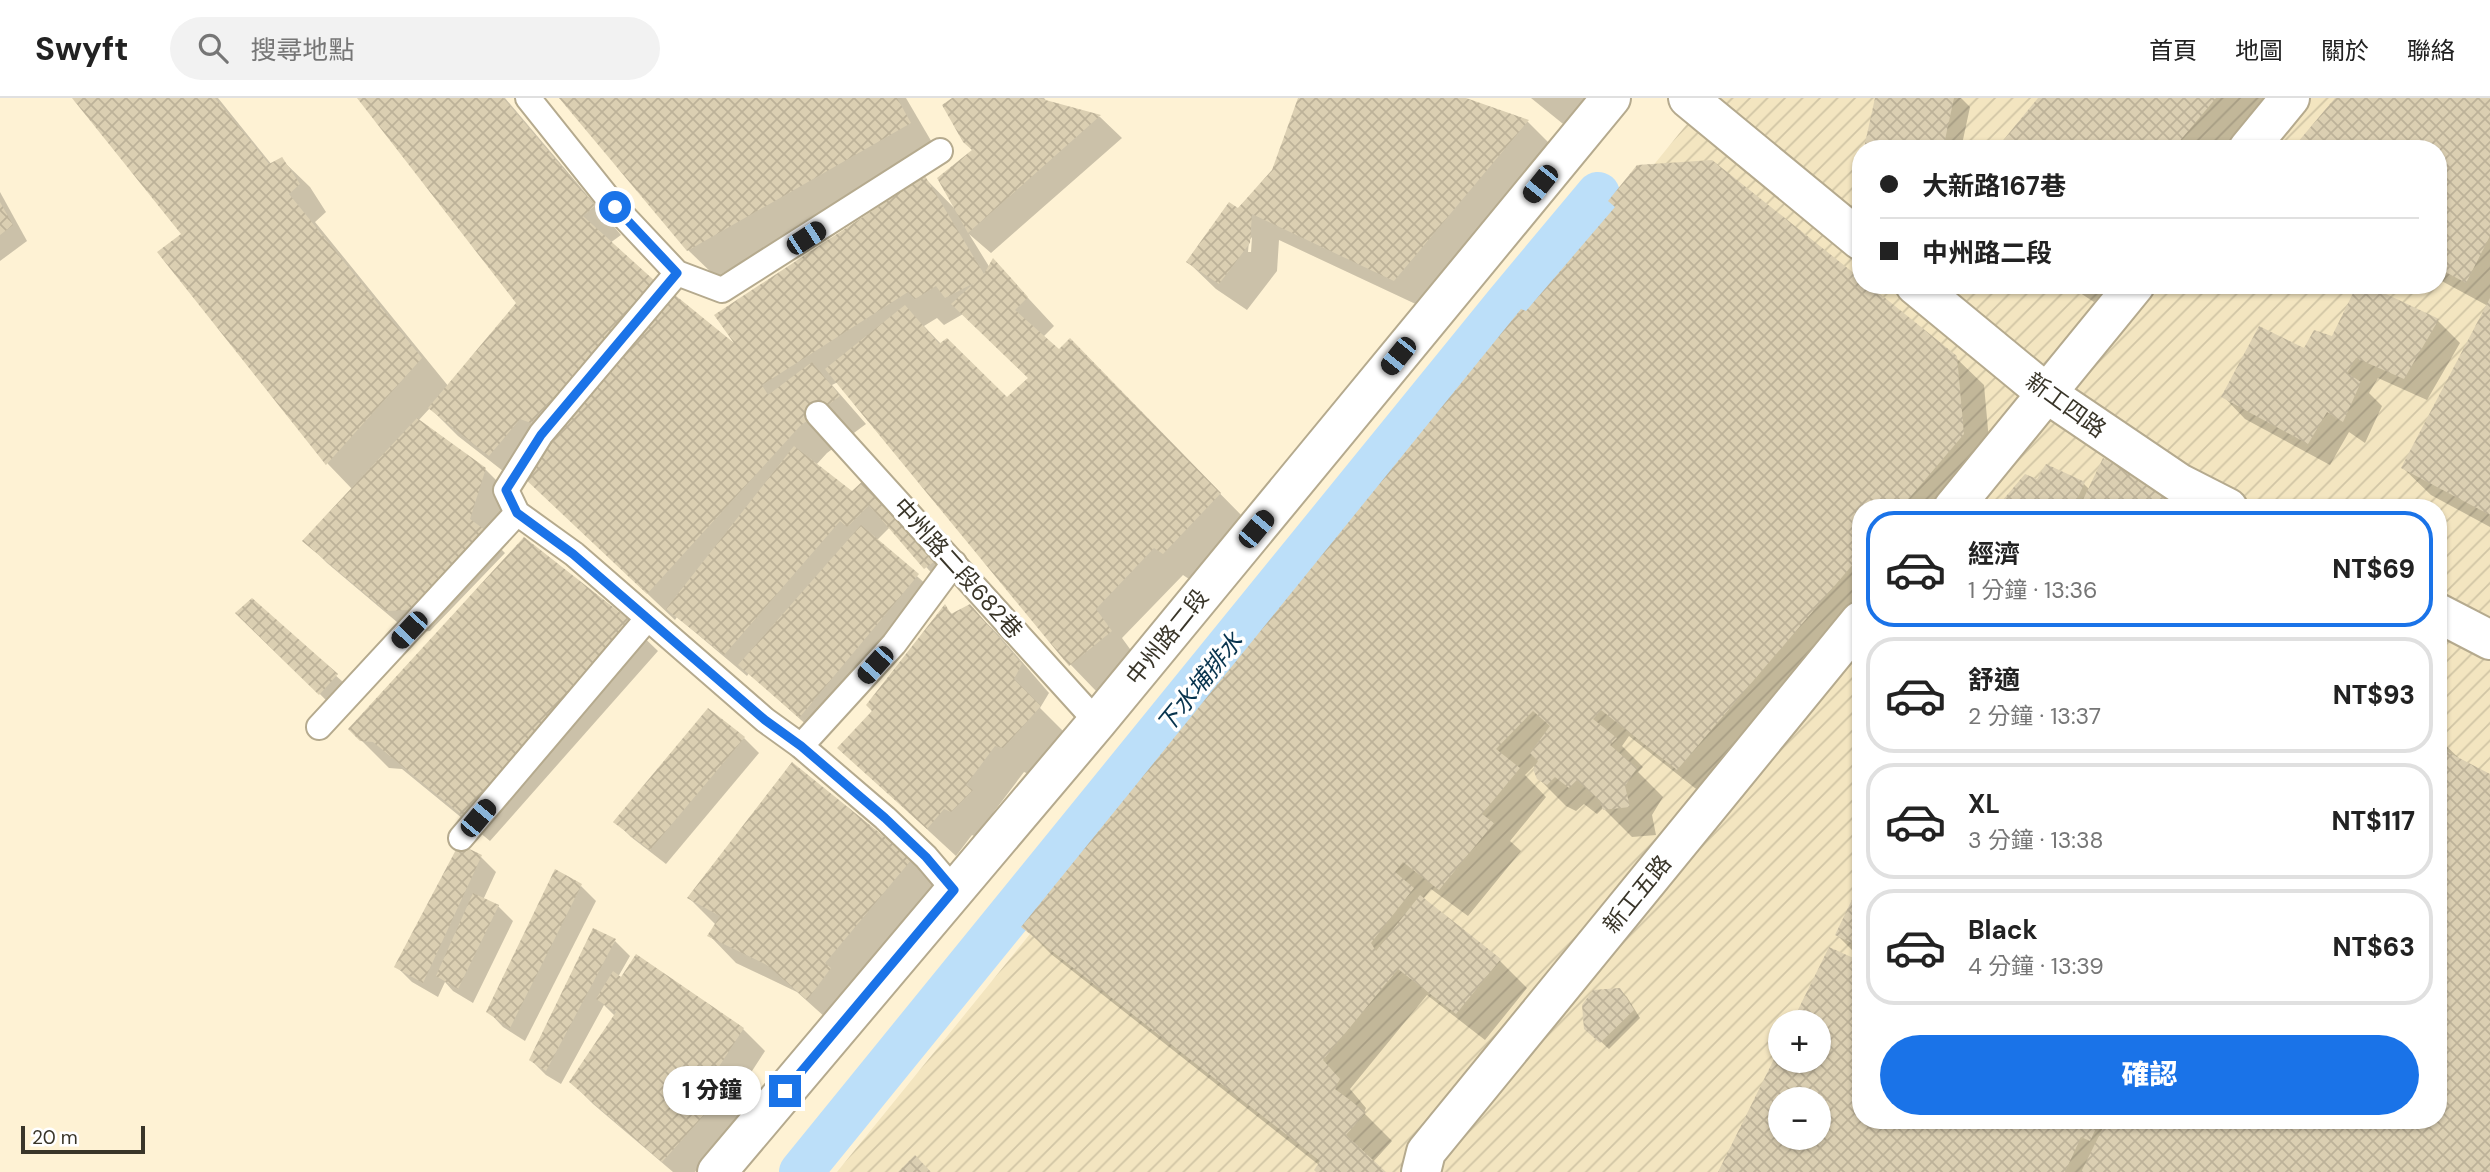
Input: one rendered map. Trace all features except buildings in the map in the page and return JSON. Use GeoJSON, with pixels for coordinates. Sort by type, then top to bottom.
{"type":"FeatureCollection","features":[{"type":"Feature","properties":{"kind":"street","name":"中州路二段"},"geometry":{"type":"LineString","coordinates":[[717,1172],[1097,722],[1611,98]]}},
{"type":"Feature","properties":{"kind":"street"},"geometry":{"type":"LineString","coordinates":[[1688,98],[1852,233]]}},
{"type":"Feature","properties":{"kind":"street"},"geometry":{"type":"LineString","coordinates":[[2255,140],[2290,98]]}},
{"type":"Feature","properties":{"kind":"street","name":"新工四路"},"geometry":{"type":"LineString","coordinates":[[1926,294],[2046,393],[2179,483],[2210,499]]}},
{"type":"Feature","properties":{"kind":"street"},"geometry":{"type":"LineString","coordinates":[[1960,499],[2128,294]]}},
{"type":"Feature","properties":{"kind":"street"},"geometry":{"type":"LineString","coordinates":[[2447,618],[2490,640]]}},
{"type":"Feature","properties":{"kind":"street","name":"新工五路"},"geometry":{"type":"LineString","coordinates":[[1421,1172],[1426,1152],[1852,631]]}},
{"type":"Feature","properties":{"kind":"lane"},"geometry":{"type":"LineString","coordinates":[[528,98],[615,207],[677,273],[722,290],[940,151]]}},
{"type":"Feature","properties":{"kind":"lane"},"geometry":{"type":"LineString","coordinates":[[677,273],[541,435],[506,490],[517,513],[573,554],[765,720],[801,746],[926,857],[954,890]]}},
{"type":"Feature","properties":{"kind":"lane","name":"中州路二段682巷"},"geometry":{"type":"LineString","coordinates":[[818,414],[1097,722]]}},
{"type":"Feature","properties":{"kind":"lane"},"geometry":{"type":"LineString","coordinates":[[319,727],[517,513]]}},
{"type":"Feature","properties":{"kind":"lane"},"geometry":{"type":"LineString","coordinates":[[801,746],[894,644],[954,563]]}},
{"type":"Feature","properties":{"kind":"lane"},"geometry":{"type":"LineString","coordinates":[[461,838],[647,619]]}},
{"type":"Feature","properties":{"kind":"shaded area"},"geometry":{"type":"Polygon","coordinates":[[[1708,98],[2490,98],[2490,1172],[837,1172],[1708,98]]]}},
{"type":"Feature","properties":{"kind":"waterway","name":"下水埔排水"},"geometry":{"type":"LineString","coordinates":[[801,1172],[1598,194]]}},
{"type":"Feature","properties":{"kind":"route"},"geometry":{"type":"LineString","coordinates":[[615,207],[677,273],[541,435],[506,490],[517,513],[573,554],[765,720],[801,746],[885,818],[926,857],[954,890],[785,1091]]}}]}
